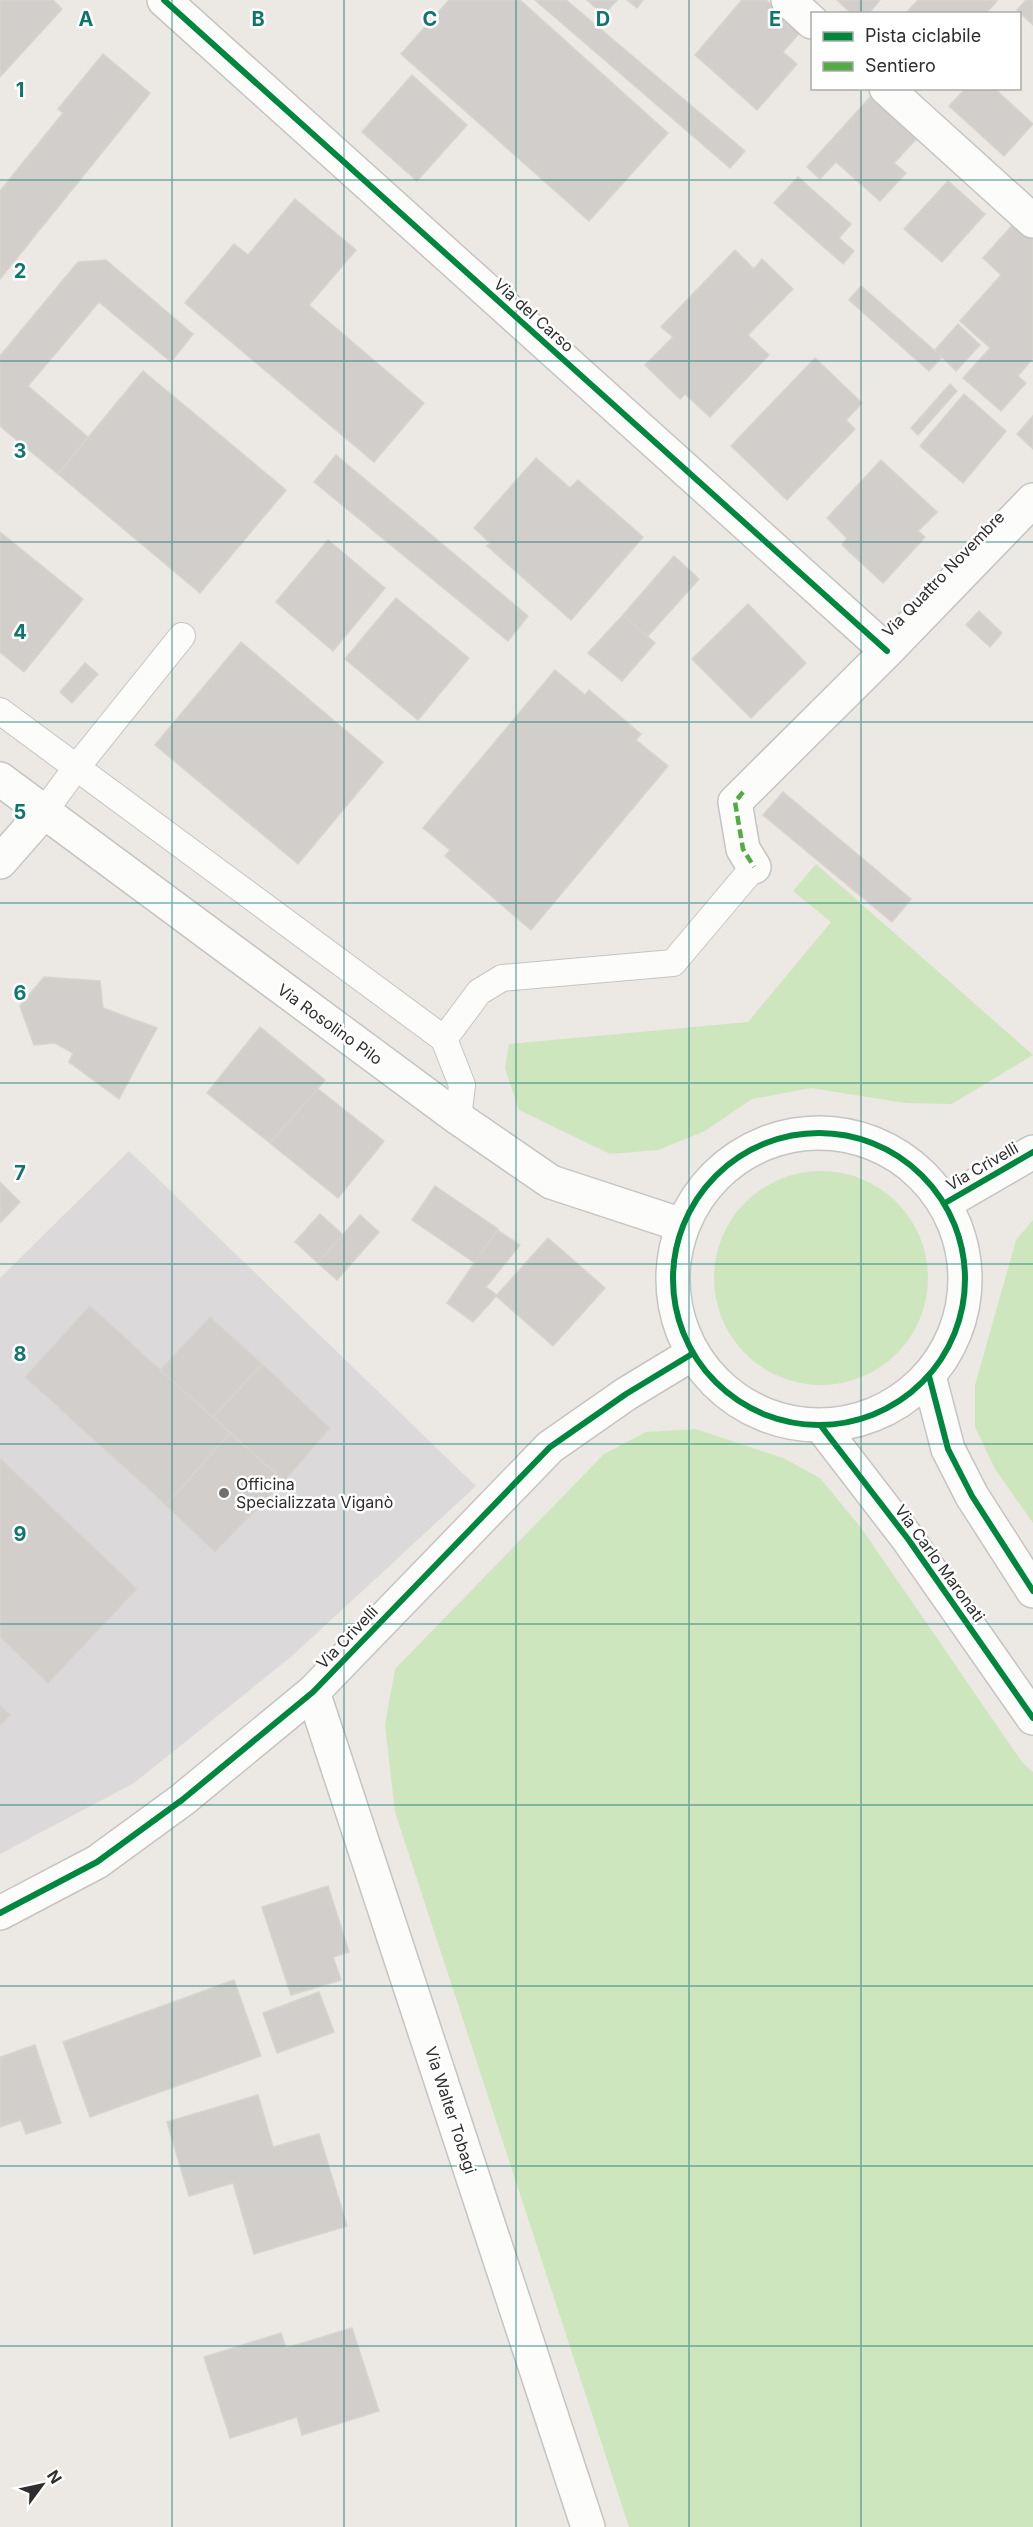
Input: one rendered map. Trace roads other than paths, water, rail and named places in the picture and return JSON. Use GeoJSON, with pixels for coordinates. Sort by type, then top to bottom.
{"type":"FeatureCollection","features":[{"type":"Feature","properties":{"kind":"street","name":"Via del Carso"},"geometry":{"type":"LineString","coordinates":[[164,0],[886,651]]}},
{"type":"Feature","properties":{"kind":"street"},"geometry":{"type":"LineString","coordinates":[[788,0],[811,20]]}},
{"type":"Feature","properties":{"kind":"street"},"geometry":{"type":"LineString","coordinates":[[888,90],[1033,221]]}},
{"type":"Feature","properties":{"kind":"street","name":"Via Quattro Novembre"},"geometry":{"type":"LineString","coordinates":[[754,867],[743,849],[735,802],[1033,500]]}},
{"type":"Feature","properties":{"kind":"street","name":"Via Rosolino Pilo"},"geometry":{"type":"LineString","coordinates":[[0,780],[458,1118],[551,1182],[682,1225]]}},
{"type":"Feature","properties":{"kind":"street"},"geometry":{"type":"LineString","coordinates":[[0,862],[43,813]]}},
{"type":"Feature","properties":{"kind":"street","name":"Via Crivelli"},"geometry":{"type":"LineString","coordinates":[[806,1132],[846,1135],[885,1148],[919,1171],[945,1203],[962,1246],[965,1292],[954,1337],[930,1376],[899,1402],[861,1420],[821,1426],[783,1421],[747,1407],[716,1384],[692,1353],[679,1323],[672,1291],[674,1257],[682,1225],[702,1190],[731,1161],[766,1142],[806,1132]]}},
{"type":"Feature","properties":{"kind":"street","name":"Via Crivelli"},"geometry":{"type":"LineString","coordinates":[[945,1203],[1033,1152]]}},
{"type":"Feature","properties":{"kind":"street","name":"Via Crivelli"},"geometry":{"type":"LineString","coordinates":[[0,1913],[97,1862],[182,1800],[313,1692],[550,1447],[626,1394],[692,1353]]}},
{"type":"Feature","properties":{"kind":"street"},"geometry":{"type":"LineString","coordinates":[[930,1376],[948,1449],[972,1496],[1033,1591]]}},
{"type":"Feature","properties":{"kind":"street","name":"Via Carlo Maronati"},"geometry":{"type":"LineString","coordinates":[[821,1426],[908,1539],[1033,1718]]}},
{"type":"Feature","properties":{"kind":"street","name":"Via Walter Tobagi"},"geometry":{"type":"LineString","coordinates":[[313,1692],[588,2527]]}},
{"type":"Feature","properties":{"kind":"lane"},"geometry":{"type":"LineString","coordinates":[[43,813],[76,768],[182,636]]}},
{"type":"Feature","properties":{"kind":"lane"},"geometry":{"type":"LineString","coordinates":[[0,711],[444,1039],[462,1085],[458,1118]]}},
{"type":"Feature","properties":{"kind":"lane"},"geometry":{"type":"LineString","coordinates":[[444,1039],[479,992],[502,978],[673,963],[754,867]]}},
{"type":"Feature","properties":{"kind":"place","name":"Officina Specializzata Viganò"},"geometry":{"type":"Point","coordinates":[224,1493]}}]}
